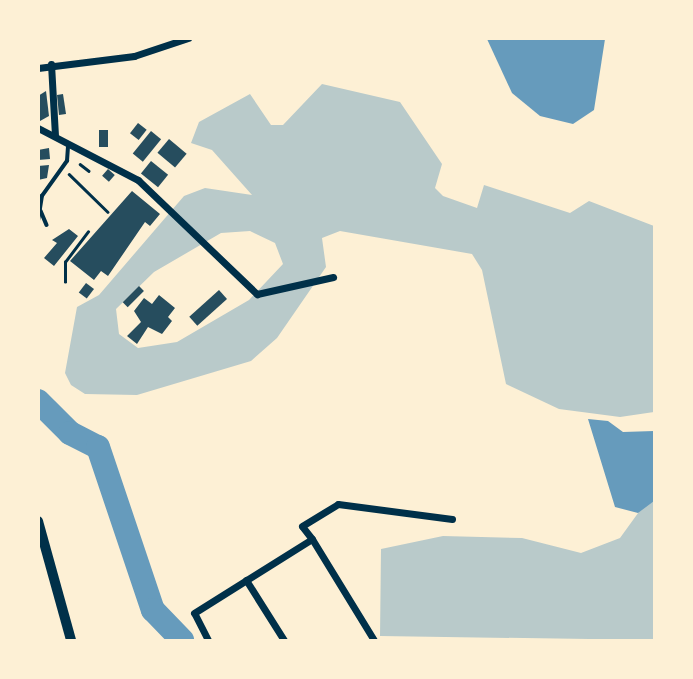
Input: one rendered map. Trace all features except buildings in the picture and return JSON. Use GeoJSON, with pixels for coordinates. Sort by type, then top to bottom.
{"type":"FeatureCollection","features":[{"type":"Feature","properties":{"kind":"main road"},"geometry":{"type":"LineString","coordinates":[[38,521],[71,640]]}},
{"type":"Feature","properties":{"kind":"street"},"geometry":{"type":"LineString","coordinates":[[38,68],[51,64],[134,56],[188,38]]}},
{"type":"Feature","properties":{"kind":"street"},"geometry":{"type":"LineString","coordinates":[[51,64],[55,136]]}},
{"type":"Feature","properties":{"kind":"street"},"geometry":{"type":"LineString","coordinates":[[38,128],[156,194],[257,294],[333,277]]}},
{"type":"Feature","properties":{"kind":"street"},"geometry":{"type":"LineString","coordinates":[[374,640],[302,526],[338,504],[452,519]]}},
{"type":"Feature","properties":{"kind":"street"},"geometry":{"type":"LineString","coordinates":[[208,640],[194,613],[312,539]]}},
{"type":"Feature","properties":{"kind":"street"},"geometry":{"type":"LineString","coordinates":[[246,580],[284,640]]}},
{"type":"Feature","properties":{"kind":"lane"},"geometry":{"type":"LineString","coordinates":[[38,220],[44,192],[67,161],[68,143]]}},
{"type":"Feature","properties":{"kind":"lane"},"geometry":{"type":"LineString","coordinates":[[41,211],[47,225]]}},
{"type":"Feature","properties":{"kind":"path"},"geometry":{"type":"LineString","coordinates":[[67,161],[76,186],[108,212]]}},
{"type":"Feature","properties":{"kind":"path"},"geometry":{"type":"LineString","coordinates":[[80,164],[89,171]]}},
{"type":"Feature","properties":{"kind":"path"},"geometry":{"type":"LineString","coordinates":[[65,282],[65,262],[89,232]]}},
{"type":"Feature","properties":{"kind":"shaded area"},"geometry":{"type":"Polygon","coordinates":[[[322,84],[400,102],[442,164],[435,188],[443,196],[477,208],[484,185],[570,213],[589,201],[654,226],[654,412],[620,417],[559,409],[506,384],[482,270],[472,254],[340,231],[322,238],[326,267],[277,338],[251,361],[137,395],[85,394],[71,385],[65,373],[77,307],[99,295],[184,196],[205,188],[252,195],[212,150],[191,143],[199,122],[250,94],[271,125],[283,125],[322,84]],[[250,231],[221,233],[154,272],[116,309],[119,334],[138,348],[177,342],[249,300],[283,264],[275,243],[250,231]]]}},
{"type":"Feature","properties":{"kind":"shaded area"},"geometry":{"type":"Polygon","coordinates":[[[654,491],[654,640],[380,636],[381,549],[443,536],[522,538],[581,553],[620,538],[654,491]]]}},
{"type":"Feature","properties":{"kind":"water"},"geometry":{"type":"Polygon","coordinates":[[[487,39],[605,39],[594,110],[573,124],[540,116],[512,93],[487,39]]]}},
{"type":"Feature","properties":{"kind":"water"},"geometry":{"type":"Polygon","coordinates":[[[588,419],[608,421],[623,432],[654,431],[654,501],[638,513],[615,507],[588,419]]]}},
{"type":"Feature","properties":{"kind":"waterway"},"geometry":{"type":"LineString","coordinates":[[38,401],[70,433],[98,447],[153,610],[182,640]]}}]}
